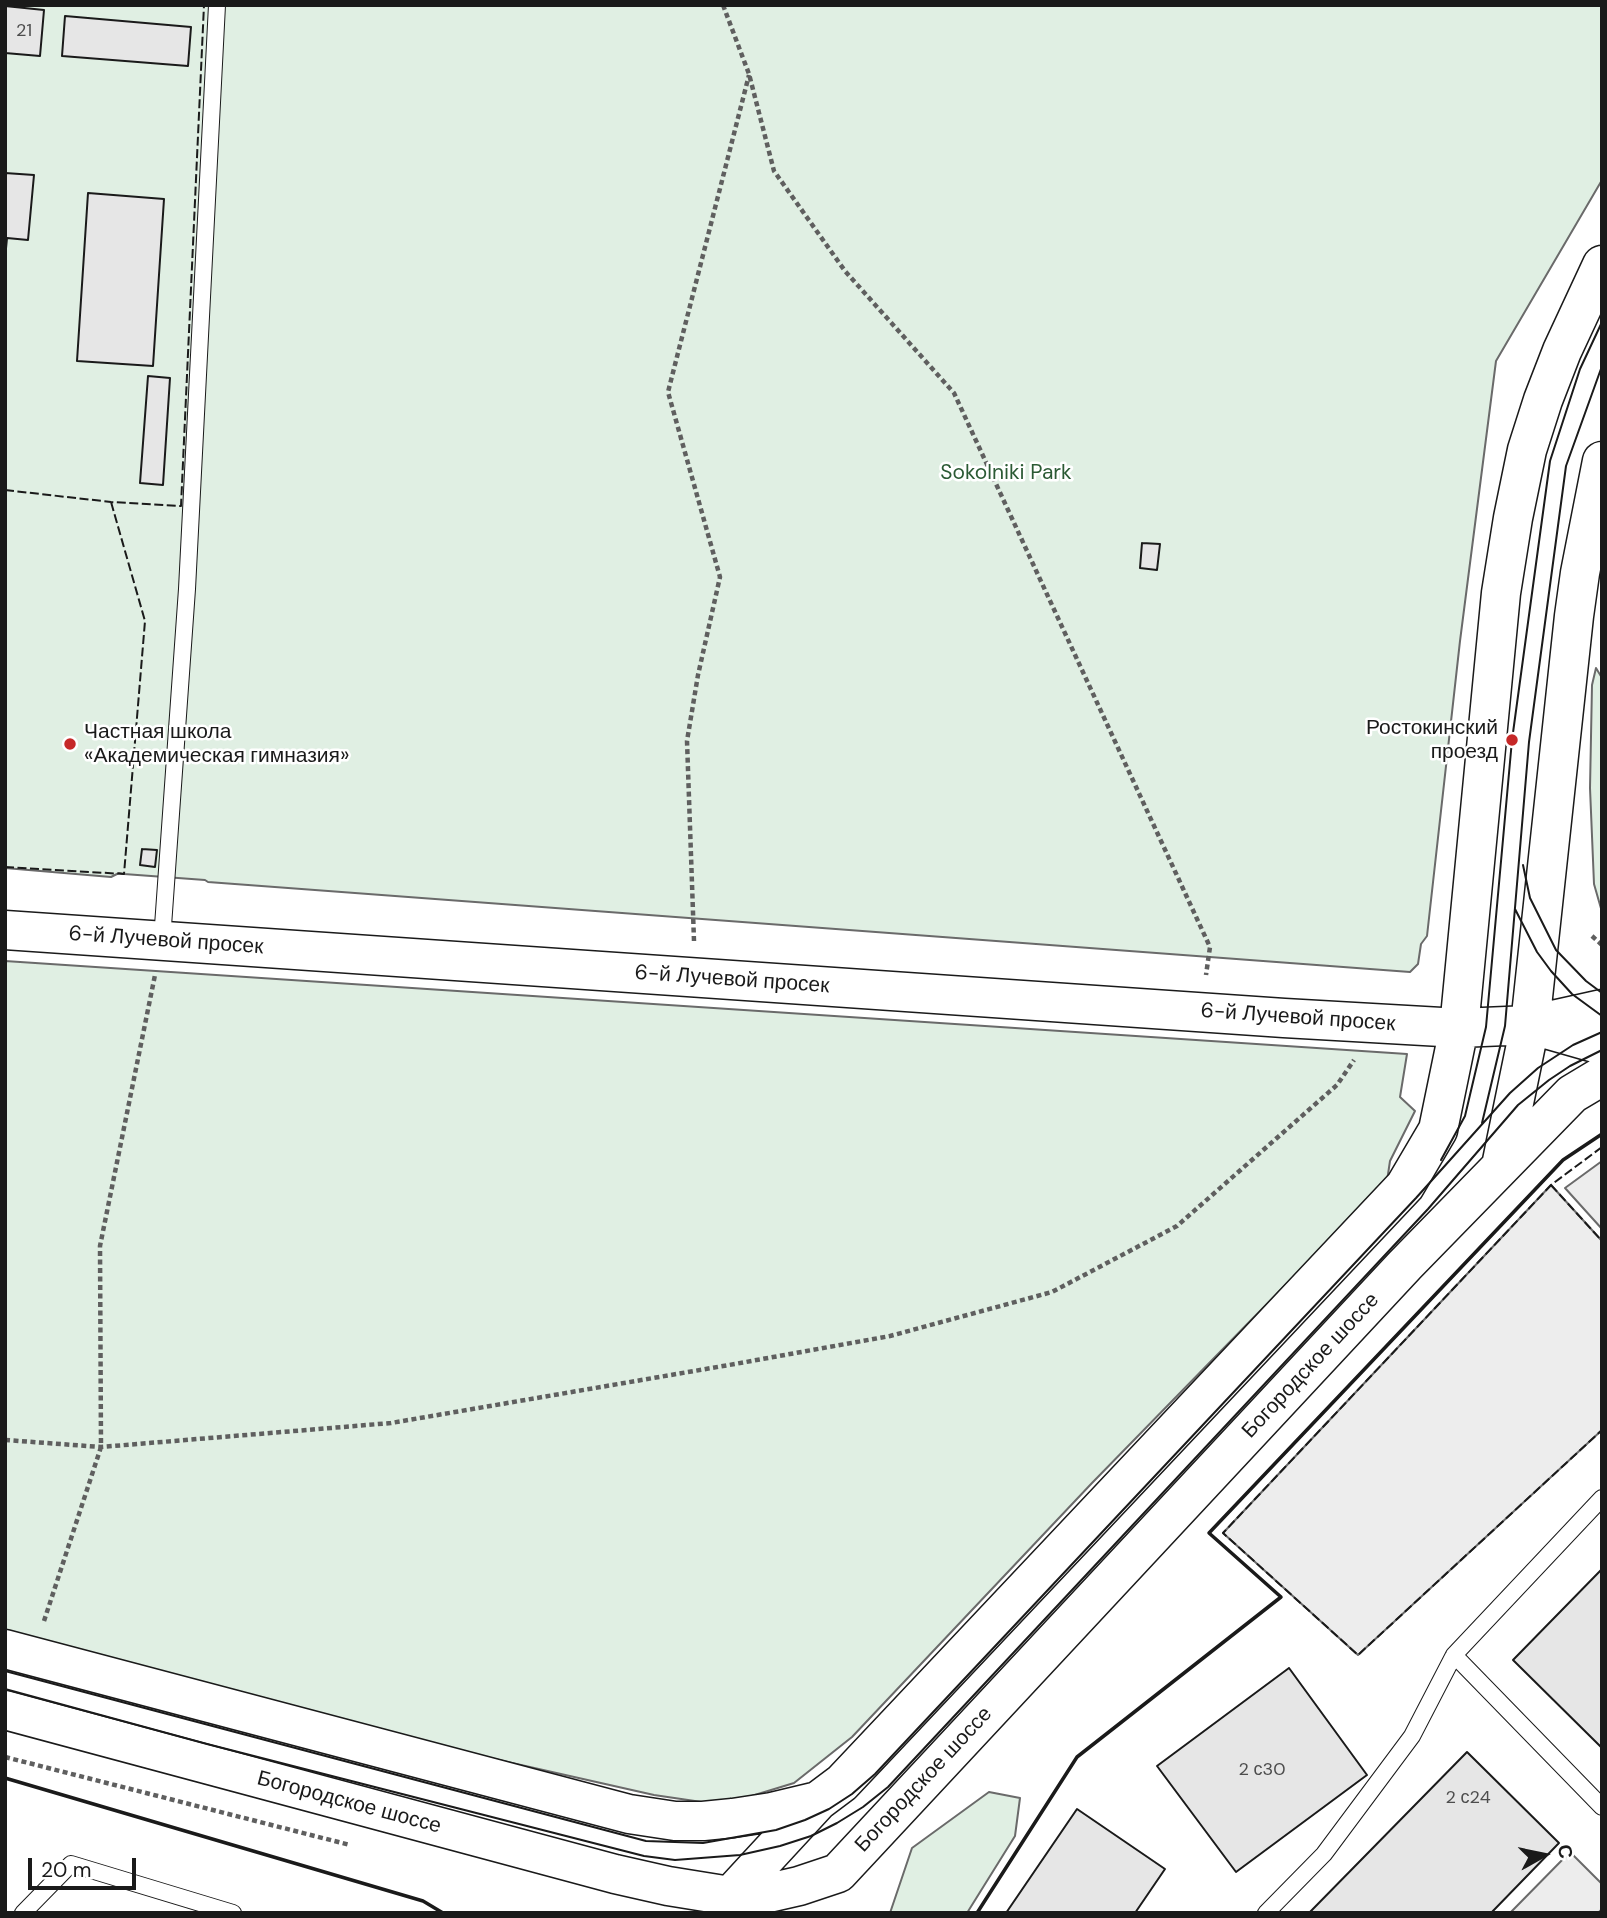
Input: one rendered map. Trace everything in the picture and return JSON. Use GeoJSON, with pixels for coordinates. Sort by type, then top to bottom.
{"type":"FeatureCollection","features":[{"type":"Feature","properties":{"kind":"main road"},"geometry":{"type":"LineString","coordinates":[[723,1904],[818,1801],[842,1783],[1405,1186],[1438,1130],[1459,1028],[1496,645],[1513,518],[1527,450],[1544,400],[1562,351],[1602,265]]}},
{"type":"Feature","properties":{"kind":"main road"},"geometry":{"type":"LineString","coordinates":[[1501,1166],[1530,1025],[1580,573],[1602,461]]}},
{"type":"Feature","properties":{"kind":"main road"},"geometry":{"type":"LineString","coordinates":[[1580,573],[1602,633]]}},
{"type":"Feature","properties":{"kind":"main road","name":"6-й Лучевой просек"},"geometry":{"type":"LineString","coordinates":[[5,930],[1459,1028],[1530,1025]]}},
{"type":"Feature","properties":{"kind":"main road"},"geometry":{"type":"LineString","coordinates":[[1530,1025],[1602,1009]]}},
{"type":"Feature","properties":{"kind":"main road"},"geometry":{"type":"LineString","coordinates":[[1530,1025],[1602,1045]]}},
{"type":"Feature","properties":{"kind":"main road","name":"Богородское шоссе"},"geometry":{"type":"LineString","coordinates":[[5,1710],[668,1886],[723,1904],[799,1886],[838,1873],[1501,1166],[1572,1094],[1602,1076]]}},
{"type":"Feature","properties":{"kind":"main road"},"geometry":{"type":"LineString","coordinates":[[19,1653],[629,1814],[674,1821],[704,1821],[772,1812],[818,1801]]}},
{"type":"Feature","properties":{"kind":"main road"},"geometry":{"type":"LineString","coordinates":[[814,1913],[838,1873]]}},
{"type":"Feature","properties":{"kind":"lane"},"geometry":{"type":"LineString","coordinates":[[162,940],[187,589],[217,5]]}},
{"type":"Feature","properties":{"kind":"lane"},"geometry":{"type":"LineString","coordinates":[[1266,1913],[1324,1854],[1412,1736],[1454,1655],[1602,1498]]}},
{"type":"Feature","properties":{"kind":"lane"},"geometry":{"type":"LineString","coordinates":[[1454,1655],[1602,1807]]}},
{"type":"Feature","properties":{"kind":"lane"},"geometry":{"type":"LineString","coordinates":[[23,1913],[71,1864],[233,1913]]}},
{"type":"Feature","properties":{"kind":"path"},"geometry":{"type":"LineString","coordinates":[[723,5],[749,74],[774,172],[845,271],[954,393],[1210,947],[1206,975]]}},
{"type":"Feature","properties":{"kind":"path"},"geometry":{"type":"LineString","coordinates":[[694,942],[687,741],[698,675],[720,577],[668,392],[749,74]]}},
{"type":"Feature","properties":{"kind":"path"},"geometry":{"type":"LineString","coordinates":[[1592,936],[1602,946]]}},
{"type":"Feature","properties":{"kind":"path"},"geometry":{"type":"LineString","coordinates":[[19,1653],[101,1447],[100,1246],[162,940]]}},
{"type":"Feature","properties":{"kind":"path"},"geometry":{"type":"LineString","coordinates":[[5,1440],[101,1447],[391,1423],[890,1336],[1052,1292],[1177,1227],[1337,1085],[1382,1023]]}},
{"type":"Feature","properties":{"kind":"path"},"geometry":{"type":"LineString","coordinates":[[5,1756],[355,1846]]}},
{"type":"Feature","properties":{"kind":"green space","name":"Sokolniki Park"},"geometry":{"type":"Polygon","coordinates":[[[5,5],[1602,5],[1602,180],[1496,361],[1460,641],[1427,936],[1421,944],[1418,964],[1410,972],[208,882],[119,873],[111,877],[5,868],[5,5]]]}},
{"type":"Feature","properties":{"kind":"green space"},"geometry":{"type":"Polygon","coordinates":[[[1596,668],[1602,678],[1602,912],[1594,884],[1590,788],[1592,685],[1596,668]]]}},
{"type":"Feature","properties":{"kind":"green space"},"geometry":{"type":"Polygon","coordinates":[[[5,961],[1407,1054],[1400,1097],[1415,1111],[1390,1161],[1387,1181],[1092,1483],[852,1737],[794,1783],[722,1805],[654,1795],[490,1758],[5,1633],[5,961]]]}},
{"type":"Feature","properties":{"kind":"green space"},"geometry":{"type":"Polygon","coordinates":[[[989,1792],[1020,1798],[1015,1836],[967,1913],[890,1913],[912,1848],[989,1792]]]}},
{"type":"Feature","properties":{"kind":"shaded area"},"geometry":{"type":"Polygon","coordinates":[[[1602,1161],[1602,1229],[1565,1188],[1602,1161]]]}},
{"type":"Feature","properties":{"kind":"shaded area"},"geometry":{"type":"Polygon","coordinates":[[[1551,1185],[1602,1241],[1602,1430],[1358,1655],[1223,1533],[1551,1185]]]}},
{"type":"Feature","properties":{"kind":"shaded area"},"geometry":{"type":"Polygon","coordinates":[[[1570,1852],[1602,1884],[1602,1909],[1598,1913],[1510,1913],[1570,1852]]]}},
{"type":"Feature","properties":{"kind":"building"},"geometry":{"type":"Polygon","coordinates":[[[5,6],[44,10],[40,56],[5,53],[5,6]]]}},
{"type":"Feature","properties":{"kind":"building"},"geometry":{"type":"Polygon","coordinates":[[[65,16],[191,27],[188,66],[62,56],[65,16]]]}},
{"type":"Feature","properties":{"kind":"building"},"geometry":{"type":"Polygon","coordinates":[[[5,173],[34,175],[28,240],[7,238],[5,259],[5,173]]]}},
{"type":"Feature","properties":{"kind":"building"},"geometry":{"type":"Polygon","coordinates":[[[88,193],[164,199],[153,366],[77,361],[88,193]]]}},
{"type":"Feature","properties":{"kind":"building"},"geometry":{"type":"Polygon","coordinates":[[[148,376],[170,378],[163,485],[140,483],[148,376]]]}},
{"type":"Feature","properties":{"kind":"building"},"geometry":{"type":"Polygon","coordinates":[[[1142,543],[1160,544],[1157,570],[1140,568],[1142,543]]]}},
{"type":"Feature","properties":{"kind":"building"},"geometry":{"type":"Polygon","coordinates":[[[142,849],[157,850],[155,867],[140,865],[142,849]]]}},
{"type":"Feature","properties":{"kind":"building"},"geometry":{"type":"Polygon","coordinates":[[[1602,1569],[1602,1748],[1513,1660],[1602,1569]]]}},
{"type":"Feature","properties":{"kind":"building"},"geometry":{"type":"Polygon","coordinates":[[[1289,1668],[1367,1775],[1236,1872],[1157,1766],[1289,1668]]]}},
{"type":"Feature","properties":{"kind":"building"},"geometry":{"type":"Polygon","coordinates":[[[1467,1752],[1559,1843],[1491,1913],[1309,1913],[1467,1752]]]}},
{"type":"Feature","properties":{"kind":"building"},"geometry":{"type":"Polygon","coordinates":[[[1077,1809],[1165,1869],[1135,1913],[1006,1913],[1077,1809]]]}},
{"type":"Feature","properties":{"kind":"tram line"},"geometry":{"type":"LineString","coordinates":[[1441,1160],[1465,1116],[1486,1027],[1512,740],[1550,461],[1580,369],[1602,322]]}},
{"type":"Feature","properties":{"kind":"tram line"},"geometry":{"type":"LineString","coordinates":[[1482,1123],[1505,1026],[1529,742],[1566,466],[1602,366]]}},
{"type":"Feature","properties":{"kind":"tram line"},"geometry":{"type":"LineString","coordinates":[[1523,865],[1530,898],[1556,950],[1586,981],[1602,993]]}},
{"type":"Feature","properties":{"kind":"tram line"},"geometry":{"type":"LineString","coordinates":[[1515,909],[1537,952],[1551,971],[1572,994],[1602,1016]]}},
{"type":"Feature","properties":{"kind":"tram line"},"geometry":{"type":"LineString","coordinates":[[5,1671],[646,1841],[703,1843],[776,1830],[805,1820],[852,1794],[875,1774],[1416,1198],[1510,1093],[1538,1068],[1573,1045],[1602,1032]]}},
{"type":"Feature","properties":{"kind":"tram line"},"geometry":{"type":"LineString","coordinates":[[5,1689],[207,1744],[644,1856],[675,1860],[740,1855],[811,1836],[863,1807],[888,1787],[1428,1209],[1518,1105],[1570,1066],[1602,1050]]}},
{"type":"Feature","properties":{"kind":"fence"},"geometry":{"type":"LineString","coordinates":[[5,490],[111,502],[181,506],[204,5]]}},
{"type":"Feature","properties":{"kind":"fence"},"geometry":{"type":"LineString","coordinates":[[5,867],[124,874],[145,621],[111,502]]}},
{"type":"Feature","properties":{"kind":"fence"},"geometry":{"type":"LineString","coordinates":[[1602,1147],[1551,1185],[1223,1533],[1358,1655],[1602,1430]]}},
{"type":"Feature","properties":{"kind":"fence"},"geometry":{"type":"LineString","coordinates":[[1551,1185],[1602,1241]]}},
{"type":"Feature","properties":{"kind":"wall"},"geometry":{"type":"LineString","coordinates":[[977,1913],[1077,1757],[1281,1597],[1209,1533],[1563,1160],[1602,1134]]}},
{"type":"Feature","properties":{"kind":"wall"},"geometry":{"type":"LineString","coordinates":[[5,1778],[423,1901],[443,1913]]}},
{"type":"Feature","properties":{"kind":"place","name":"Ростокинский проезд"},"geometry":{"type":"Point","coordinates":[1512,740]}},
{"type":"Feature","properties":{"kind":"place","name":"Частная школа «Академическая гимназия»"},"geometry":{"type":"Point","coordinates":[70,744]}}]}
